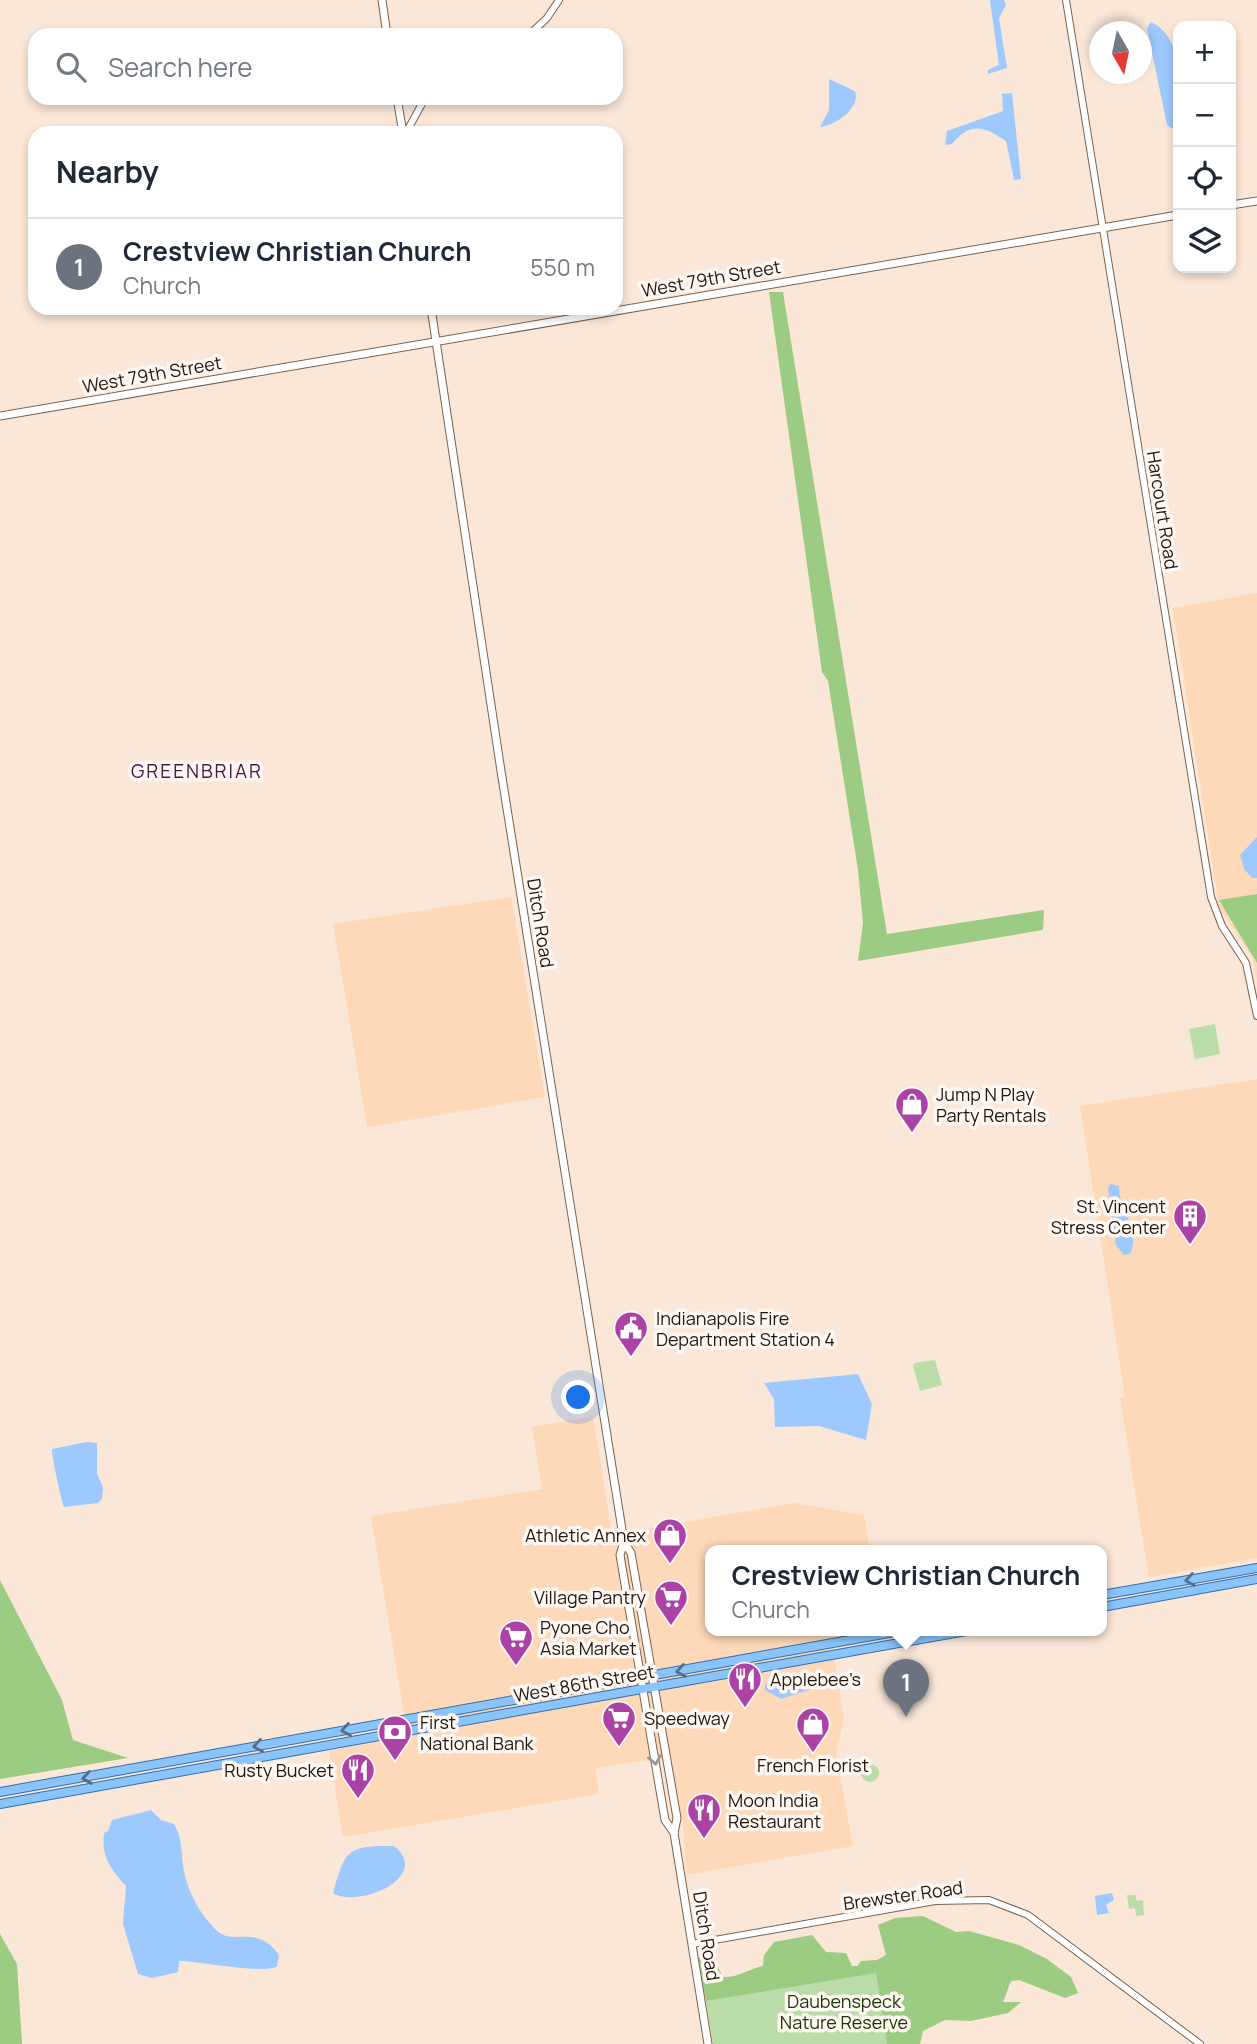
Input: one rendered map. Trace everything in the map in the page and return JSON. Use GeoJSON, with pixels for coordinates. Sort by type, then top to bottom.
{"type":"FeatureCollection","features":[{"type":"Feature","properties":{"kind":"main road"},"geometry":{"type":"LineString","coordinates":[[382,0],[386,28]]}},
{"type":"Feature","properties":{"kind":"main road"},"geometry":{"type":"LineString","coordinates":[[398,105],[403,126]]}},
{"type":"Feature","properties":{"kind":"main road"},"geometry":{"type":"LineString","coordinates":[[1236,204],[1257,201]]}},
{"type":"Feature","properties":{"kind":"main road","name":"West 79th Street"},"geometry":{"type":"LineString","coordinates":[[623,309],[1173,216]]}},
{"type":"Feature","properties":{"kind":"main road","name":"Ditch Road"},"geometry":{"type":"LineString","coordinates":[[432,315],[501,771],[624,1542],[631,1553],[677,1818],[674,1833],[708,2044]]}},
{"type":"Feature","properties":{"kind":"main road","name":"West 79th Street"},"geometry":{"type":"LineString","coordinates":[[0,416],[589,315]]}},
{"type":"Feature","properties":{"kind":"main road","name":"Ditch Road"},"geometry":{"type":"LineString","coordinates":[[624,1542],[620,1555],[665,1820],[674,1833]]}},
{"type":"Feature","properties":{"kind":"main road"},"geometry":{"type":"LineString","coordinates":[[1107,1594],[1257,1568]]}},
{"type":"Feature","properties":{"kind":"main road"},"geometry":{"type":"LineString","coordinates":[[1107,1606],[1257,1579]]}},
{"type":"Feature","properties":{"kind":"main road","name":"West 86th Street"},"geometry":{"type":"LineString","coordinates":[[0,1793],[873,1636]]}},
{"type":"Feature","properties":{"kind":"main road","name":"West 86th Street"},"geometry":{"type":"LineString","coordinates":[[0,1804],[938,1636]]}},
{"type":"Feature","properties":{"kind":"street"},"geometry":{"type":"LineString","coordinates":[[536,28],[559,0]]}},
{"type":"Feature","properties":{"kind":"street","name":"Harcourt Road"},"geometry":{"type":"LineString","coordinates":[[1066,0],[1209,888],[1220,921],[1246,963],[1257,1016]]}},
{"type":"Feature","properties":{"kind":"street"},"geometry":{"type":"LineString","coordinates":[[408,126],[421,105]]}},
{"type":"Feature","properties":{"kind":"street","name":"Brewster Road"},"geometry":{"type":"LineString","coordinates":[[692,1944],[949,1899],[989,1900],[1028,1915],[1200,2044]]}},
{"type":"Feature","properties":{"kind":"shaded area"},"geometry":{"type":"Polygon","coordinates":[[[1257,593],[1257,980],[1253,958],[1219,907],[1173,608],[1257,593]]]}},
{"type":"Feature","properties":{"kind":"shaded area"},"geometry":{"type":"Polygon","coordinates":[[[511,897],[545,1097],[367,1127],[333,924],[511,897]]]}},
{"type":"Feature","properties":{"kind":"shaded area"},"geometry":{"type":"Polygon","coordinates":[[[1257,1079],[1257,1558],[1149,1577],[1120,1398],[1125,1397],[1080,1106],[1257,1079]]]}},
{"type":"Feature","properties":{"kind":"shaded area"},"geometry":{"type":"Polygon","coordinates":[[[593,1416],[612,1535],[794,1503],[864,1515],[869,1545],[705,1545],[705,1636],[840,1636],[831,1638],[844,1720],[836,1754],[853,1846],[686,1875],[683,1823],[670,1757],[595,1768],[599,1794],[343,1837],[329,1751],[408,1737],[371,1516],[542,1489],[532,1427],[593,1416]]]}},
{"type":"Feature","properties":{"kind":"green space"},"geometry":{"type":"Polygon","coordinates":[[[769,292],[783,292],[887,934],[1044,910],[1043,930],[858,961],[863,923],[858,870],[828,681],[822,672],[769,292]]]}},
{"type":"Feature","properties":{"kind":"green space"},"geometry":{"type":"Polygon","coordinates":[[[1257,894],[1257,963],[1219,900],[1257,894]]]}},
{"type":"Feature","properties":{"kind":"green space"},"geometry":{"type":"Polygon","coordinates":[[[1215,1024],[1220,1054],[1195,1059],[1189,1029],[1215,1024]]]}},
{"type":"Feature","properties":{"kind":"green space"},"geometry":{"type":"Polygon","coordinates":[[[935,1360],[942,1385],[920,1391],[913,1366],[915,1363],[935,1360]]]}},
{"type":"Feature","properties":{"kind":"green space"},"geometry":{"type":"Polygon","coordinates":[[[0,1580],[62,1700],[73,1740],[128,1758],[0,1779],[0,1580]]]}},
{"type":"Feature","properties":{"kind":"green space"},"geometry":{"type":"Polygon","coordinates":[[[870,1764],[876,1767],[879,1773],[876,1779],[870,1782],[864,1779],[861,1773],[864,1767],[870,1764]]]}},
{"type":"Feature","properties":{"kind":"green space"},"geometry":{"type":"Polygon","coordinates":[[[1127,1895],[1135,1895],[1137,1901],[1143,1900],[1144,1915],[1136,1916],[1135,1908],[1129,1909],[1127,1895]]]}},
{"type":"Feature","properties":{"kind":"green space"},"geometry":{"type":"Polygon","coordinates":[[[923,1916],[956,1932],[969,1931],[1019,1945],[1047,1959],[1071,1977],[1078,1993],[1065,1998],[1019,1980],[1011,1981],[1003,2002],[1021,2002],[1008,2013],[971,2021],[945,2020],[923,2031],[920,2044],[887,2044],[876,1973],[706,2001],[698,1957],[716,1963],[723,1977],[733,1976],[763,1966],[764,1955],[774,1942],[812,1935],[826,1952],[846,1953],[852,1966],[857,1966],[861,1961],[877,1960],[886,1955],[878,1925],[895,1918],[923,1916]]]}},
{"type":"Feature","properties":{"kind":"green space"},"geometry":{"type":"Polygon","coordinates":[[[0,1934],[17,1964],[22,2044],[0,2044],[0,1934]]]}},
{"type":"Feature","properties":{"kind":"green space","name":"Daubenspeck Nature Reserve"},"geometry":{"type":"Polygon","coordinates":[[[876,1972],[887,2044],[713,2044],[706,2001],[876,1972]]]}},
{"type":"Feature","properties":{"kind":"water"},"geometry":{"type":"Polygon","coordinates":[[[990,0],[1004,0],[1006,5],[999,18],[1007,68],[988,74],[988,70],[999,65],[990,0]]]}},
{"type":"Feature","properties":{"kind":"water"},"geometry":{"type":"Polygon","coordinates":[[[1152,23],[1162,30],[1173,49],[1173,128],[1167,125],[1152,52],[1152,23]]]}},
{"type":"Feature","properties":{"kind":"water"},"geometry":{"type":"Polygon","coordinates":[[[829,79],[855,91],[856,97],[846,115],[820,127],[829,110],[829,79]]]}},
{"type":"Feature","properties":{"kind":"water"},"geometry":{"type":"Polygon","coordinates":[[[1012,93],[1021,179],[1014,180],[1006,141],[991,132],[972,129],[952,144],[945,145],[947,131],[1003,111],[1002,94],[1012,93]]]}},
{"type":"Feature","properties":{"kind":"water"},"geometry":{"type":"Polygon","coordinates":[[[1257,837],[1257,878],[1252,878],[1244,869],[1240,855],[1257,837]]]}},
{"type":"Feature","properties":{"kind":"water"},"geometry":{"type":"Polygon","coordinates":[[[1110,1184],[1119,1186],[1122,1203],[1132,1228],[1133,1245],[1130,1254],[1124,1255],[1116,1245],[1108,1189],[1110,1184]]]}},
{"type":"Feature","properties":{"kind":"water"},"geometry":{"type":"Polygon","coordinates":[[[858,1374],[872,1404],[866,1440],[819,1426],[775,1427],[774,1399],[764,1383],[858,1374]]]}},
{"type":"Feature","properties":{"kind":"water"},"geometry":{"type":"Polygon","coordinates":[[[87,1442],[97,1443],[97,1474],[103,1487],[102,1499],[98,1503],[64,1507],[52,1449],[87,1442]]]}},
{"type":"Feature","properties":{"kind":"water"},"geometry":{"type":"Polygon","coordinates":[[[800,1673],[806,1673],[814,1688],[781,1699],[765,1690],[765,1684],[787,1681],[800,1673]]]}},
{"type":"Feature","properties":{"kind":"water"},"geometry":{"type":"Polygon","coordinates":[[[151,1810],[161,1820],[174,1824],[180,1841],[186,1880],[205,1917],[223,1935],[253,1938],[270,1945],[279,1955],[277,1966],[260,1969],[179,1961],[178,1972],[152,1978],[138,1974],[123,1924],[126,1886],[108,1862],[103,1841],[104,1833],[108,1831],[112,1820],[151,1810]]]}},
{"type":"Feature","properties":{"kind":"water"},"geometry":{"type":"Polygon","coordinates":[[[394,1846],[404,1858],[404,1869],[398,1879],[388,1887],[359,1897],[344,1897],[333,1893],[341,1868],[350,1853],[366,1847],[394,1846]]]}},
{"type":"Feature","properties":{"kind":"water"},"geometry":{"type":"Polygon","coordinates":[[[1112,1893],[1114,1900],[1106,1905],[1109,1913],[1097,1915],[1095,1896],[1112,1893]]]}},
{"type":"Feature","properties":{"kind":"place","name":"Jump N Play Party Rentals"},"geometry":{"type":"Point","coordinates":[912,1134]}},
{"type":"Feature","properties":{"kind":"place","name":"St. Vincent Stress Center"},"geometry":{"type":"Point","coordinates":[1190,1246]}},
{"type":"Feature","properties":{"kind":"place","name":"Indianapolis Fire Department Station 4"},"geometry":{"type":"Point","coordinates":[631,1358]}},
{"type":"Feature","properties":{"kind":"place","name":"Athletic Annex"},"geometry":{"type":"Point","coordinates":[670,1565]}},
{"type":"Feature","properties":{"kind":"place","name":"Village Pantry"},"geometry":{"type":"Point","coordinates":[671,1627]}},
{"type":"Feature","properties":{"kind":"place","name":"Pyone Cho Asia Market"},"geometry":{"type":"Point","coordinates":[516,1667]}},
{"type":"Feature","properties":{"kind":"place","name":"Applebee's"},"geometry":{"type":"Point","coordinates":[745,1709]}},
{"type":"Feature","properties":{"kind":"place","name":"Crestview Christian Church"},"geometry":{"type":"Point","coordinates":[906,1717]}},
{"type":"Feature","properties":{"kind":"place","name":"Speedway"},"geometry":{"type":"Point","coordinates":[619,1748]}},
{"type":"Feature","properties":{"kind":"place","name":"French Florist"},"geometry":{"type":"Point","coordinates":[813,1754]}},
{"type":"Feature","properties":{"kind":"place","name":"First National Bank"},"geometry":{"type":"Point","coordinates":[395,1762]}},
{"type":"Feature","properties":{"kind":"place","name":"Rusty Bucket"},"geometry":{"type":"Point","coordinates":[358,1800]}},
{"type":"Feature","properties":{"kind":"place","name":"Moon India Restaurant"},"geometry":{"type":"Point","coordinates":[704,1840]}},
{"type":"Feature","properties":{"kind":"district","name":"GREENBRIAR"},"geometry":{"type":"Point","coordinates":[197,771]}}]}
